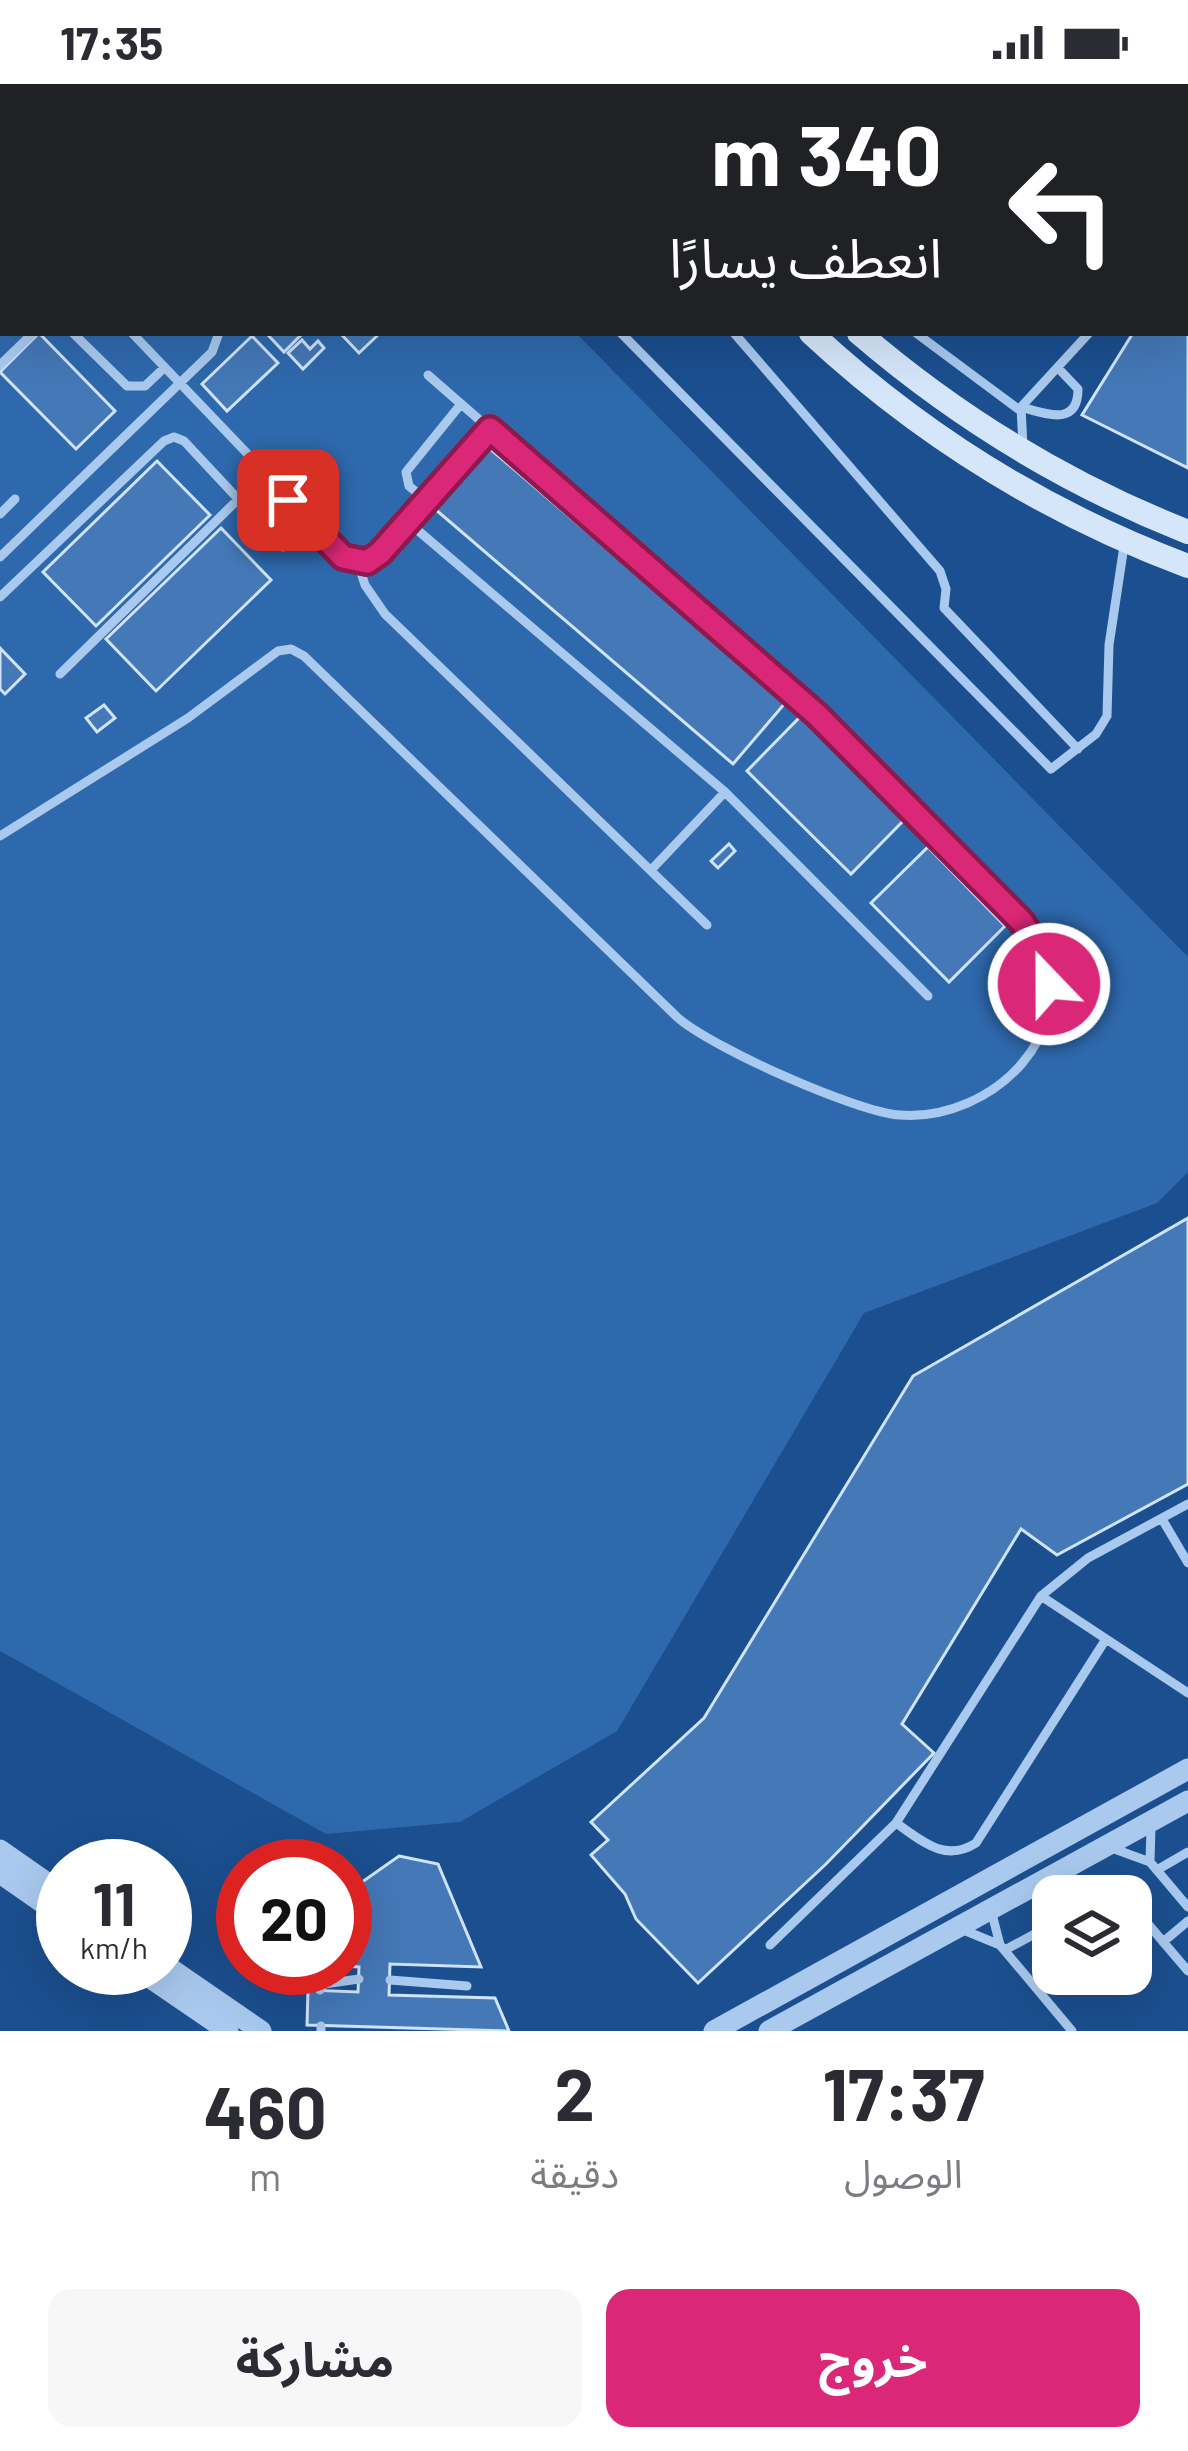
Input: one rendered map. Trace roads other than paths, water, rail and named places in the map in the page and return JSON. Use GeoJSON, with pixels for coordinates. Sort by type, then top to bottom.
{"type":"FeatureCollection","features":[{"type":"Feature","properties":{"kind":"main road"},"geometry":{"type":"LineString","coordinates":[[814,336],[882,396],[973,462],[1016,488],[1188,566]]}},
{"type":"Feature","properties":{"kind":"main road"},"geometry":{"type":"LineString","coordinates":[[863,336],[930,391],[1023,453],[1095,493],[1188,532]]}},
{"type":"Feature","properties":{"kind":"street"},"geometry":{"type":"LineString","coordinates":[[715,2031],[1188,1769]]}},
{"type":"Feature","properties":{"kind":"street"},"geometry":{"type":"LineString","coordinates":[[769,2031],[1188,1801]]}},
{"type":"Feature","properties":{"kind":"street"},"geometry":{"type":"LineString","coordinates":[[0,1850],[36,1875]]}},
{"type":"Feature","properties":{"kind":"street"},"geometry":{"type":"LineString","coordinates":[[0,1873],[36,1898]]}},
{"type":"Feature","properties":{"kind":"street"},"geometry":{"type":"LineString","coordinates":[[192,1983],[262,2031]]}},
{"type":"Feature","properties":{"kind":"street"},"geometry":{"type":"LineString","coordinates":[[175,1995],[228,2031]]}},
{"type":"Feature","properties":{"kind":"lane"},"geometry":{"type":"LineString","coordinates":[[0,364],[30,336]]}},
{"type":"Feature","properties":{"kind":"lane"},"geometry":{"type":"LineString","coordinates":[[77,336],[127,386],[145,386],[164,368]]}},
{"type":"Feature","properties":{"kind":"lane"},"geometry":{"type":"LineString","coordinates":[[135,336],[343,557],[358,563],[374,559],[490,429]]}},
{"type":"Feature","properties":{"kind":"lane"},"geometry":{"type":"LineString","coordinates":[[0,557],[212,352],[217,336]]}},
{"type":"Feature","properties":{"kind":"lane"},"geometry":{"type":"LineString","coordinates":[[624,336],[1046,766],[1057,768],[1096,734],[1107,716],[1111,629],[1125,540]]}},
{"type":"Feature","properties":{"kind":"lane"},"geometry":{"type":"LineString","coordinates":[[737,336],[940,571],[946,589],[944,608],[1078,749]]}},
{"type":"Feature","properties":{"kind":"lane"},"geometry":{"type":"LineString","coordinates":[[920,336],[1021,409],[1060,418],[1078,400],[1078,389],[1058,368]]}},
{"type":"Feature","properties":{"kind":"lane"},"geometry":{"type":"LineString","coordinates":[[1023,453],[1021,409],[1086,336]]}},
{"type":"Feature","properties":{"kind":"lane"},"geometry":{"type":"LineString","coordinates":[[0,836],[188,718],[278,651],[291,649],[304,656],[698,1034],[882,1113],[927,1115],[987,1094],[1006,1082],[1037,1045],[1050,1002],[1046,967],[1032,935],[817,715],[428,375]]}},
{"type":"Feature","properties":{"kind":"lane"},"geometry":{"type":"LineString","coordinates":[[427,501],[409,486],[406,472],[461,404]]}},
{"type":"Feature","properties":{"kind":"lane"},"geometry":{"type":"LineString","coordinates":[[0,597],[169,438],[184,441],[283,547]]}},
{"type":"Feature","properties":{"kind":"lane"},"geometry":{"type":"LineString","coordinates":[[60,674],[264,475]]}},
{"type":"Feature","properties":{"kind":"lane"},"geometry":{"type":"LineString","coordinates":[[0,514],[16,499]]}},
{"type":"Feature","properties":{"kind":"lane"},"geometry":{"type":"LineString","coordinates":[[408,522],[725,791],[928,996]]}},
{"type":"Feature","properties":{"kind":"lane"},"geometry":{"type":"LineString","coordinates":[[358,563],[365,585],[385,614],[707,925]]}},
{"type":"Feature","properties":{"kind":"lane"},"geometry":{"type":"LineString","coordinates":[[652,869],[725,791]]}},
{"type":"Feature","properties":{"kind":"lane"},"geometry":{"type":"LineString","coordinates":[[770,1945],[896,1823],[1041,1597],[1071,1569],[1188,1504]]}},
{"type":"Feature","properties":{"kind":"lane"},"geometry":{"type":"LineString","coordinates":[[1162,1519],[1188,1563]]}},
{"type":"Feature","properties":{"kind":"lane"},"geometry":{"type":"LineString","coordinates":[[1041,1597],[1188,1693]]}},
{"type":"Feature","properties":{"kind":"lane"},"geometry":{"type":"LineString","coordinates":[[896,1823],[943,1852],[976,1843],[1106,1639]]}},
{"type":"Feature","properties":{"kind":"lane"},"geometry":{"type":"LineString","coordinates":[[1154,1820],[1147,1844],[1153,1866],[1188,1907]]}},
{"type":"Feature","properties":{"kind":"lane"},"geometry":{"type":"LineString","coordinates":[[1106,1846],[1153,1866],[1188,1852]]}},
{"type":"Feature","properties":{"kind":"lane"},"geometry":{"type":"LineString","coordinates":[[991,1910],[1002,1948],[1072,2031]]}},
{"type":"Feature","properties":{"kind":"lane"},"geometry":{"type":"LineString","coordinates":[[1163,1942],[1188,1921]]}},
{"type":"Feature","properties":{"kind":"lane"},"geometry":{"type":"LineString","coordinates":[[958,1928],[1002,1948],[1032,1934]]}},
{"type":"Feature","properties":{"kind":"lane"},"geometry":{"type":"LineString","coordinates":[[1152,1929],[1188,1971]]}},
{"type":"Feature","properties":{"kind":"lane"},"geometry":{"type":"LineString","coordinates":[[390,1980],[467,1986]]}}]}
